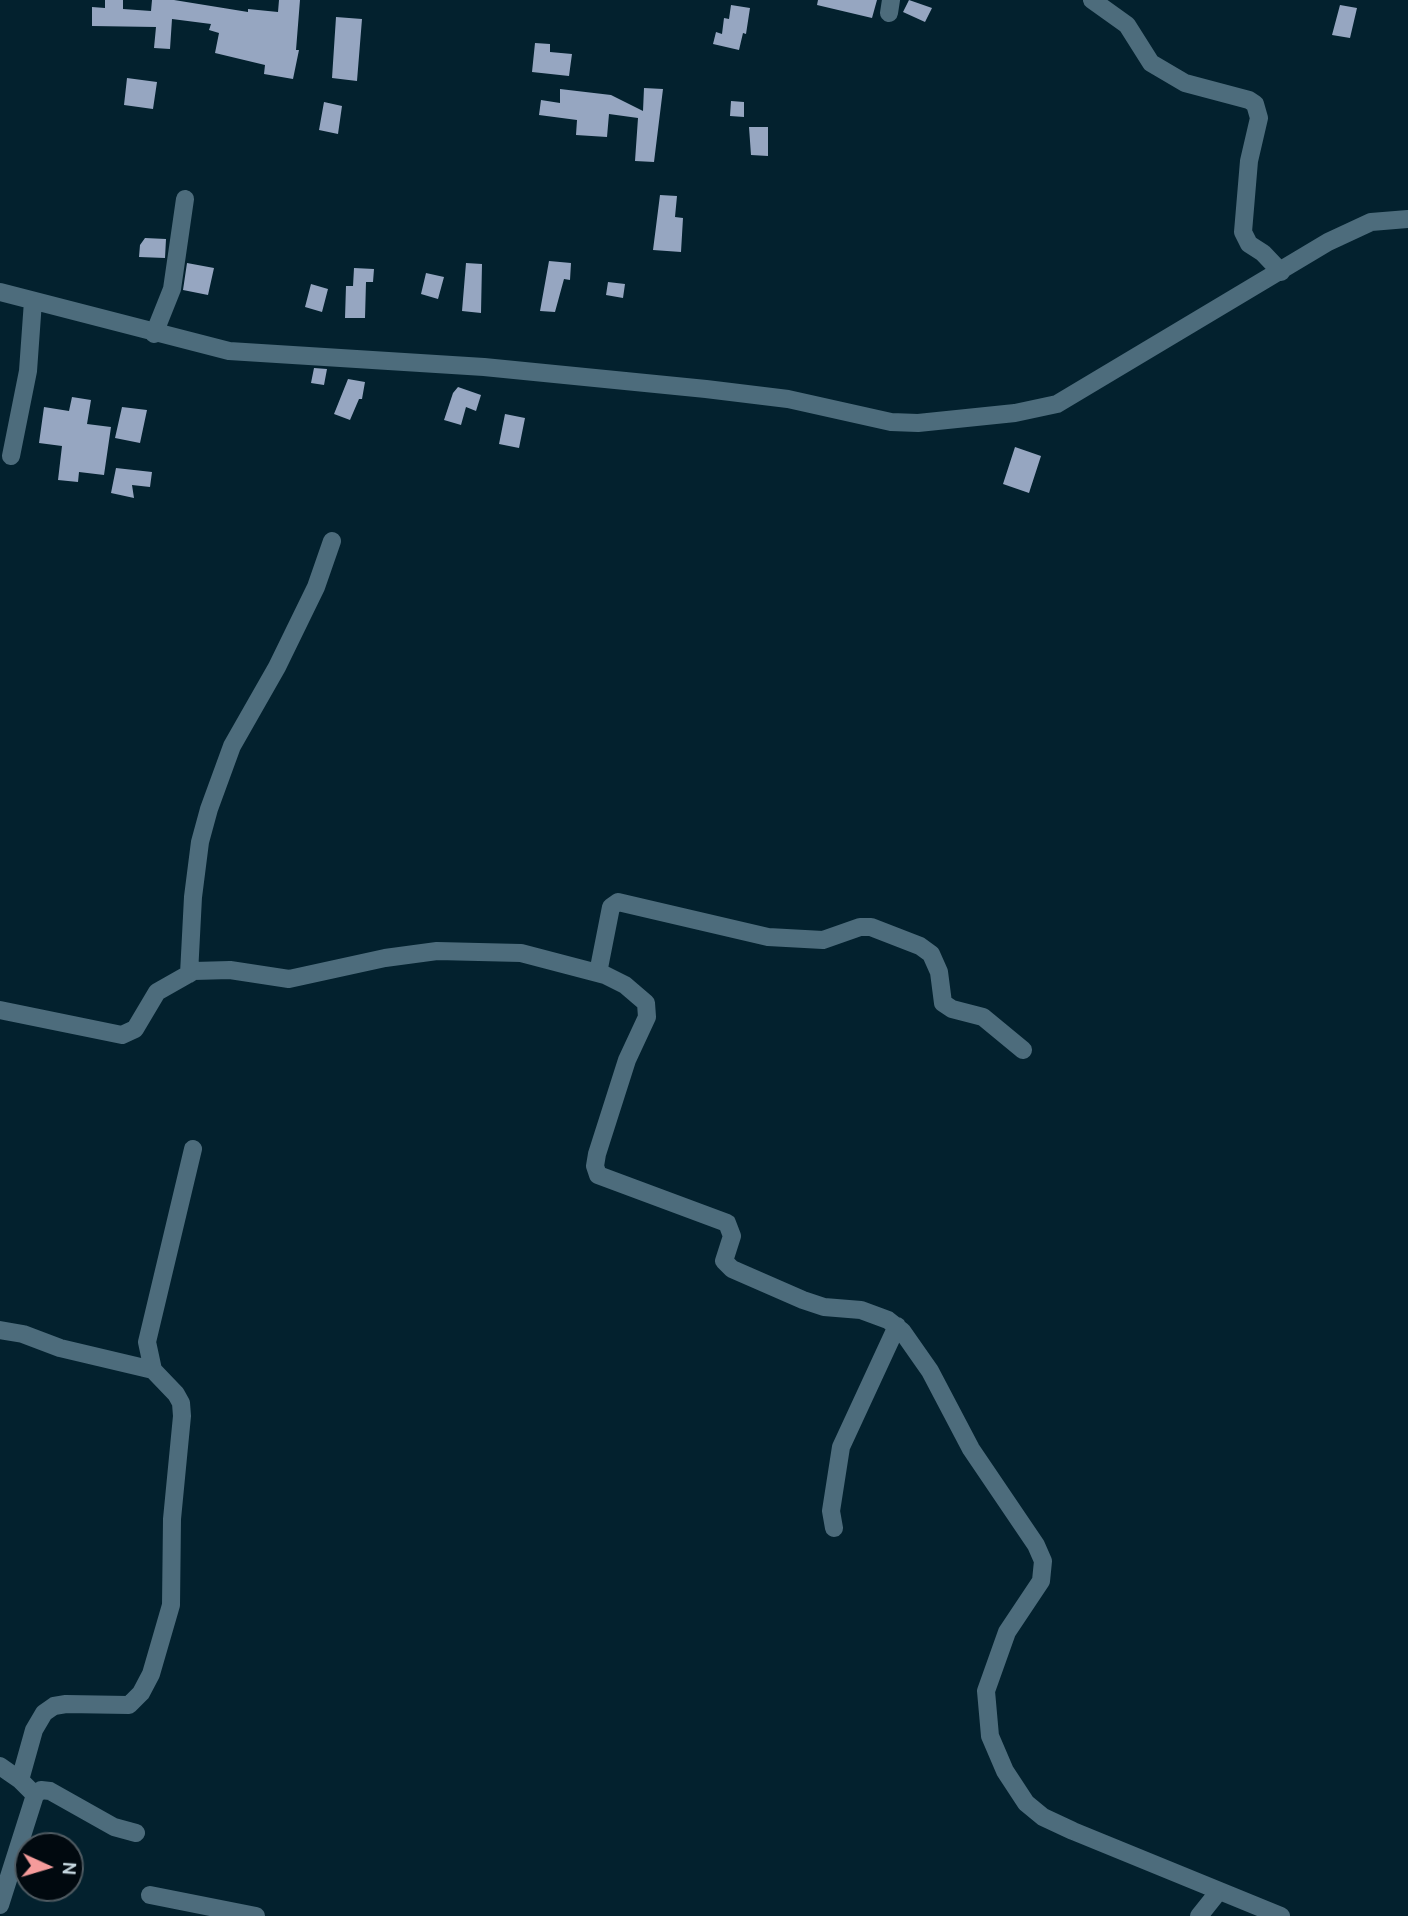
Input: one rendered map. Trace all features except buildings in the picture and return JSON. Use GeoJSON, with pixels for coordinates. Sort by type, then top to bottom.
{"type":"FeatureCollection","features":[{"type":"Feature","properties":{"kind":"street"},"geometry":{"type":"LineString","coordinates":[[1092,0],[1127,25],[1151,62],[1185,83],[1250,100],[1255,104],[1259,118],[1249,161],[1243,232],[1249,244],[1264,253],[1281,272]]}},
{"type":"Feature","properties":{"kind":"street"},"geometry":{"type":"LineString","coordinates":[[155,334],[172,289],[185,199]]}},
{"type":"Feature","properties":{"kind":"street"},"geometry":{"type":"LineString","coordinates":[[0,292],[229,351],[484,367],[788,398],[891,422],[918,424],[1015,413],[1057,404],[1359,227],[1386,219],[1408,219]]}},
{"type":"Feature","properties":{"kind":"street"},"geometry":{"type":"LineString","coordinates":[[12,456],[28,371],[33,301]]}},
{"type":"Feature","properties":{"kind":"street"},"geometry":{"type":"LineString","coordinates":[[189,974],[193,897],[200,842],[209,808],[232,746],[277,667],[316,587],[331,541]]}},
{"type":"Feature","properties":{"kind":"street"},"geometry":{"type":"LineString","coordinates":[[598,973],[611,907],[618,902],[768,937],[823,940],[860,927],[871,927],[920,946],[932,954],[936,961],[943,1003],[952,1009],[982,1017],[1023,1050]]}},
{"type":"Feature","properties":{"kind":"street"},"geometry":{"type":"LineString","coordinates":[[0,1010],[111,1034],[128,1034],[135,1028],[157,992],[200,970],[230,970],[289,979],[385,958],[437,951],[521,953],[598,973],[625,985],[646,1003],[648,1012],[627,1060],[597,1154],[595,1167],[598,1175],[727,1223],[732,1236],[724,1261],[732,1269],[803,1300],[824,1307],[861,1310],[897,1326],[914,1345],[971,1449],[1036,1545],[1043,1561],[1041,1581],[1007,1632],[986,1691],[990,1737],[1005,1771],[1026,1803],[1043,1817],[1281,1916]]}},
{"type":"Feature","properties":{"kind":"street"},"geometry":{"type":"LineString","coordinates":[[20,1780],[34,1730],[44,1713],[54,1706],[66,1704],[122,1706],[135,1701],[151,1674],[163,1638],[171,1605],[172,1519],[181,1403],[153,1370],[148,1342],[193,1149]]}},
{"type":"Feature","properties":{"kind":"street"},"geometry":{"type":"LineString","coordinates":[[834,1528],[831,1511],[841,1447],[897,1326]]}},
{"type":"Feature","properties":{"kind":"street"},"geometry":{"type":"LineString","coordinates":[[0,1330],[23,1334],[60,1348],[153,1370]]}},
{"type":"Feature","properties":{"kind":"street"},"geometry":{"type":"LineString","coordinates":[[0,1766],[35,1795]]}},
{"type":"Feature","properties":{"kind":"street"},"geometry":{"type":"LineString","coordinates":[[0,1905],[35,1795],[41,1790],[50,1791],[114,1827],[136,1833]]}},
{"type":"Feature","properties":{"kind":"street"},"geometry":{"type":"LineString","coordinates":[[1199,1916],[1219,1891]]}},
{"type":"Feature","properties":{"kind":"street"},"geometry":{"type":"LineString","coordinates":[[150,1895],[256,1916]]}}]}
